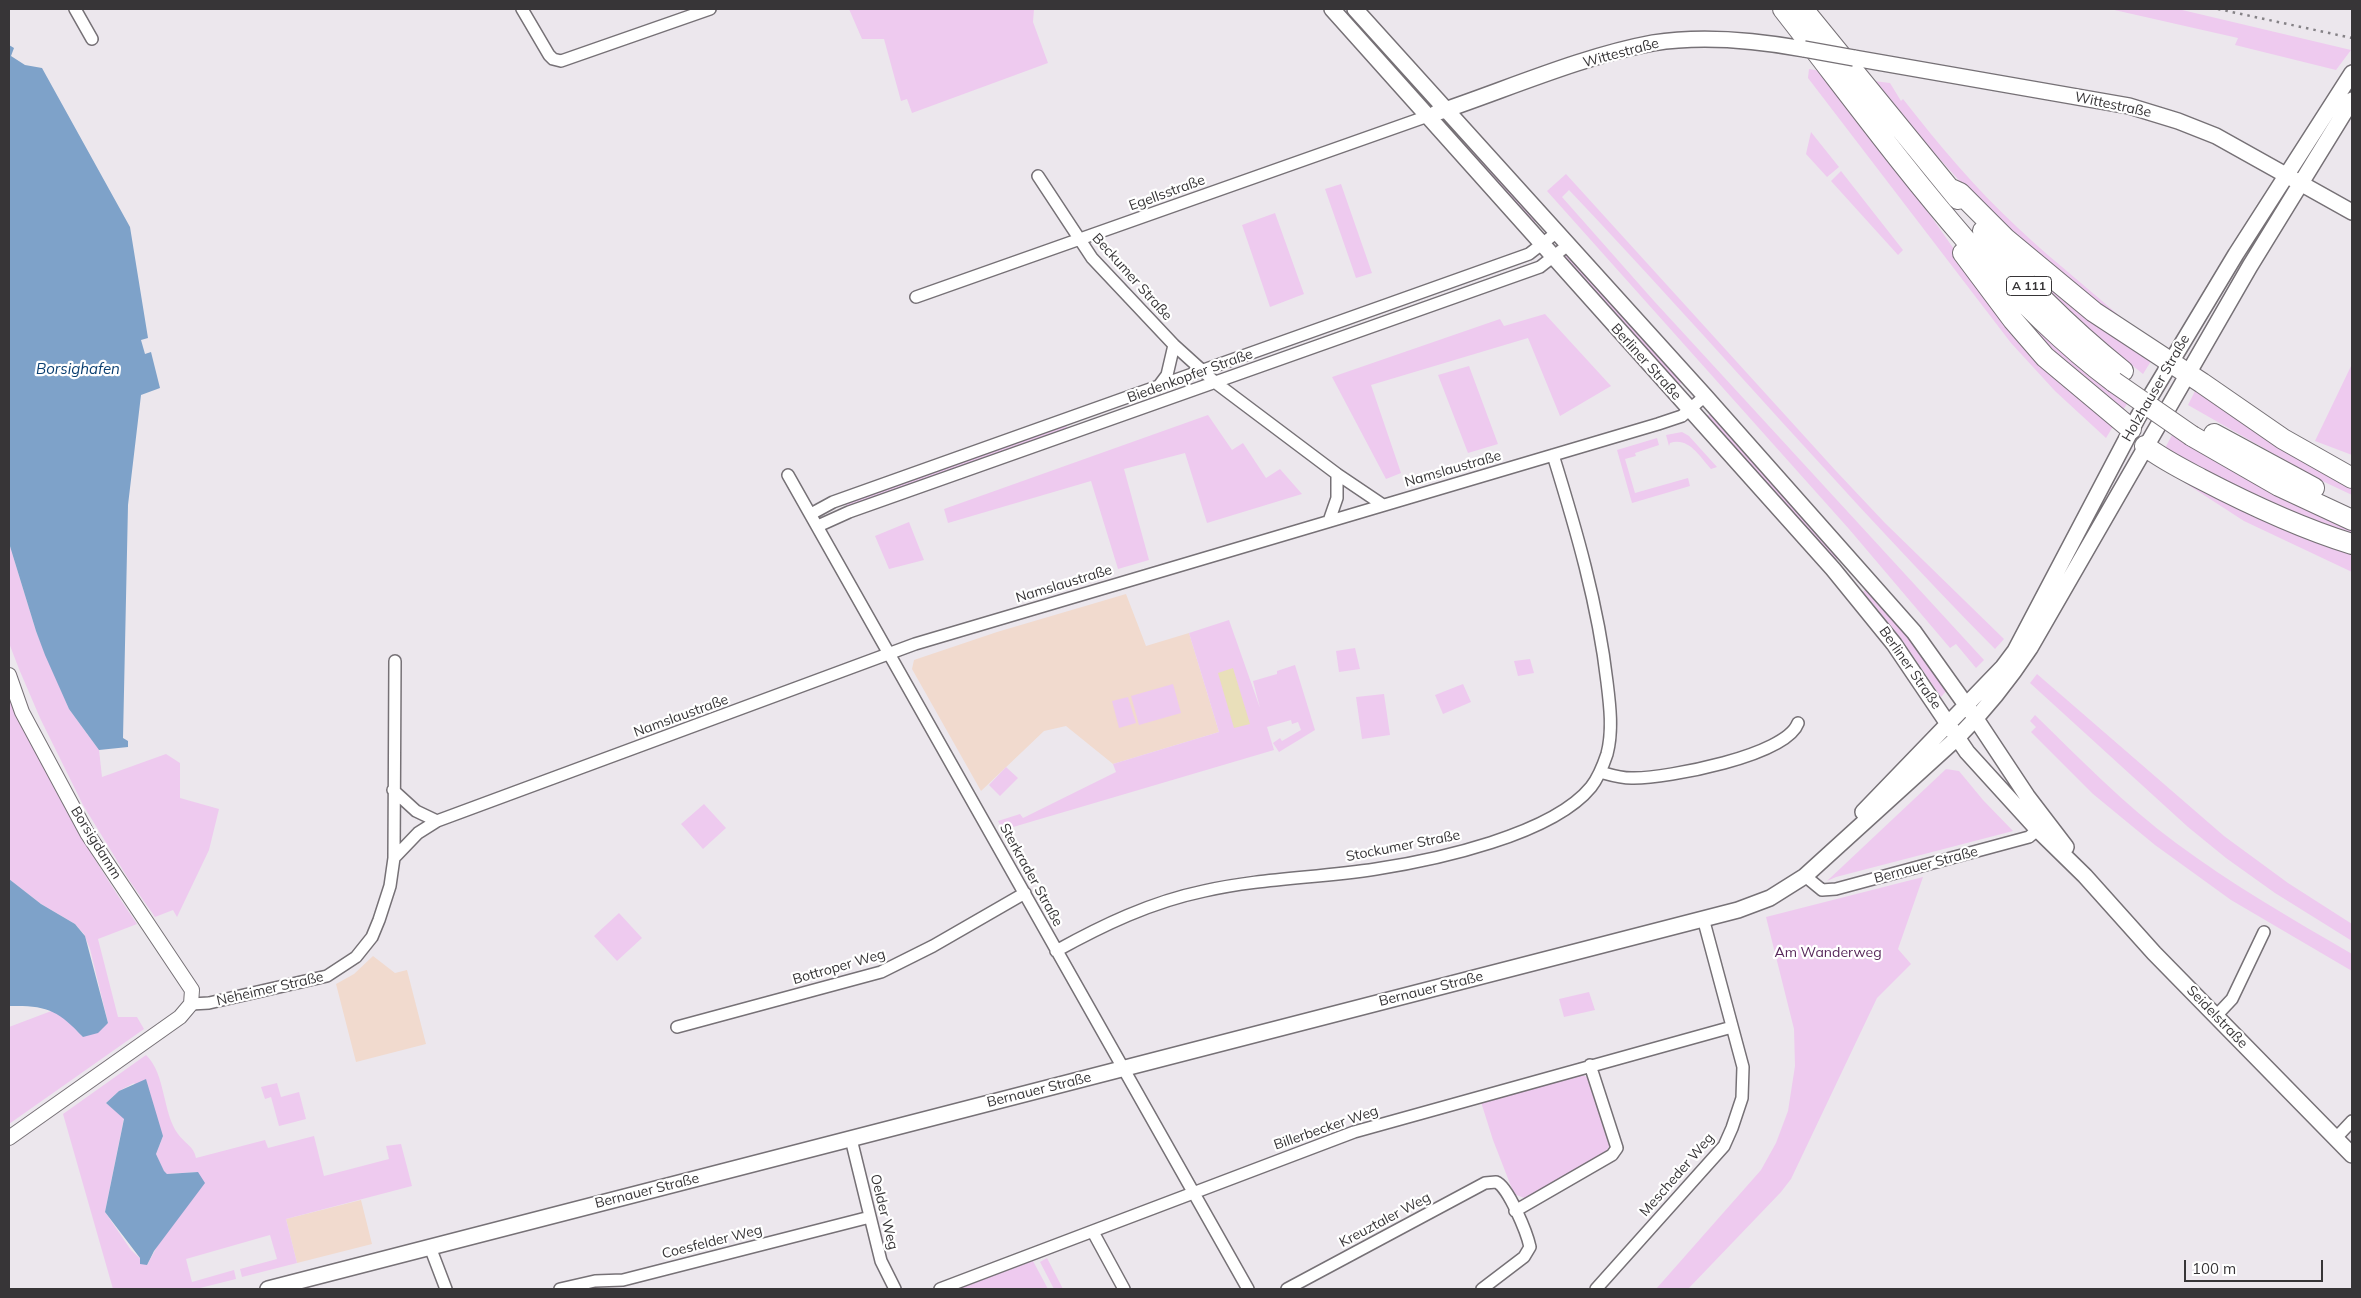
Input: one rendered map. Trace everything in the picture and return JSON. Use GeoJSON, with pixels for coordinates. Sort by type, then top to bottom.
{"type":"FeatureCollection","features":[{"type":"Feature","properties":{"kind":"highway","name":"A 111"},"geometry":{"type":"LineString","coordinates":[[1783,9],[1932,198],[1988,264],[2047,325],[2084,359],[2118,376],[2195,430],[2232,461],[2279,486],[2352,520]]}},
{"type":"Feature","properties":{"kind":"highway","name":"A 111"},"geometry":{"type":"LineString","coordinates":[[1803,9],[2026,282],[2094,347],[2118,376]]}},
{"type":"Feature","properties":{"kind":"highway"},"geometry":{"type":"LineString","coordinates":[[1949,188],[1960,193],[2006,239],[2094,312],[2283,439],[2352,478]]}},
{"type":"Feature","properties":{"kind":"highway"},"geometry":{"type":"LineString","coordinates":[[1932,198],[1934,214],[2013,320],[2045,357],[2131,429]]}},
{"type":"Feature","properties":{"kind":"highway","name":"A 111"},"geometry":{"type":"LineString","coordinates":[[2195,430],[2352,506]]}},
{"type":"Feature","properties":{"kind":"highway"},"geometry":{"type":"LineString","coordinates":[[2145,446],[2156,455],[2231,494],[2308,529],[2352,544]]}},
{"type":"Feature","properties":{"kind":"main road","name":"Berliner Straße"},"geometry":{"type":"LineString","coordinates":[[1332,9],[1853,593],[1894,644],[1958,737]]}},
{"type":"Feature","properties":{"kind":"main road","name":"Berliner Straße"},"geometry":{"type":"LineString","coordinates":[[1355,9],[1705,396],[1914,632],[1976,719]]}},
{"type":"Feature","properties":{"kind":"main road","name":"Wittestraße"},"geometry":{"type":"LineString","coordinates":[[1428,116],[1600,57],[1654,43],[1696,39],[1731,40],[1804,49],[2138,109],[2216,136],[2352,212]]}},
{"type":"Feature","properties":{"kind":"main road","name":"Holzhauser Straße"},"geometry":{"type":"LineString","coordinates":[[1948,723],[2003,667],[2015,652],[2131,429],[2286,174],[2352,73]]}},
{"type":"Feature","properties":{"kind":"main road","name":"Holzhauser Straße"},"geometry":{"type":"LineString","coordinates":[[1958,737],[1976,719],[2010,677],[2030,648],[2187,373],[2300,182],[2352,100]]}},
{"type":"Feature","properties":{"kind":"main road"},"geometry":{"type":"LineString","coordinates":[[2131,429],[2145,446]]}},
{"type":"Feature","properties":{"kind":"main road","name":"Seidelstraße"},"geometry":{"type":"LineString","coordinates":[[1976,719],[2027,796],[2043,825]]}},
{"type":"Feature","properties":{"kind":"main road","name":"Bernauer Straße"},"geometry":{"type":"LineString","coordinates":[[1807,874],[1894,778],[1948,723]]}},
{"type":"Feature","properties":{"kind":"main road","name":"Bernauer Straße"},"geometry":{"type":"LineString","coordinates":[[268,1289],[1747,907],[1770,898],[1807,874],[1958,737]]}},
{"type":"Feature","properties":{"kind":"main road","name":"Seidelstraße"},"geometry":{"type":"LineString","coordinates":[[1958,737],[1967,752],[2043,825],[2085,876],[2154,953],[2352,1155]]}},
{"type":"Feature","properties":{"kind":"street"},"geometry":{"type":"LineString","coordinates":[[75,9],[92,39]]}},
{"type":"Feature","properties":{"kind":"street"},"geometry":{"type":"LineString","coordinates":[[522,9],[549,55],[553,59],[561,61],[710,9]]}},
{"type":"Feature","properties":{"kind":"street","name":"Egellsstraße"},"geometry":{"type":"LineString","coordinates":[[916,297],[1428,116]]}},
{"type":"Feature","properties":{"kind":"street","name":"Beckumer Straße"},"geometry":{"type":"LineString","coordinates":[[1038,176],[1079,240],[1120,290],[1174,345],[1216,383],[1337,474],[1383,505]]}},
{"type":"Feature","properties":{"kind":"street","name":"Biedenkopfer Straße"},"geometry":{"type":"LineString","coordinates":[[811,514],[833,502],[1529,254],[1556,232]]}},
{"type":"Feature","properties":{"kind":"street","name":"Biedenkopfer Straße"},"geometry":{"type":"LineString","coordinates":[[818,526],[848,512],[1540,267],[1568,245]]}},
{"type":"Feature","properties":{"kind":"street"},"geometry":{"type":"LineString","coordinates":[[1163,402],[1158,386],[1167,375],[1174,345]]}},
{"type":"Feature","properties":{"kind":"street","name":"Namslaustraße"},"geometry":{"type":"LineString","coordinates":[[394,858],[418,833],[437,821],[932,639],[1682,416],[1705,396]]}},
{"type":"Feature","properties":{"kind":"street","name":"Stockumer Straße"},"geometry":{"type":"LineString","coordinates":[[1056,951],[1113,920],[1146,907],[1202,891],[1252,881],[1377,869],[1458,852],[1521,831],[1563,811],[1592,786],[1607,753],[1611,729],[1605,661],[1588,578],[1552,455]]}},
{"type":"Feature","properties":{"kind":"street"},"geometry":{"type":"LineString","coordinates":[[1329,521],[1337,498],[1337,474]]}},
{"type":"Feature","properties":{"kind":"street","name":"Sterkrader Straße"},"geometry":{"type":"LineString","coordinates":[[788,475],[1248,1289]]}},
{"type":"Feature","properties":{"kind":"street","name":"Neheimer Straße"},"geometry":{"type":"LineString","coordinates":[[191,1004],[209,1003],[327,976],[356,957],[372,937],[390,886],[394,858],[395,661]]}},
{"type":"Feature","properties":{"kind":"street","name":"Borsigdamm"},"geometry":{"type":"LineString","coordinates":[[9,675],[22,712],[87,833],[187,980],[192,990],[191,1004]]}},
{"type":"Feature","properties":{"kind":"street"},"geometry":{"type":"LineString","coordinates":[[1600,772],[1633,778],[1664,776],[1702,769],[1741,758],[1775,743],[1792,732],[1798,723]]}},
{"type":"Feature","properties":{"kind":"street"},"geometry":{"type":"LineString","coordinates":[[393,790],[416,811],[437,821]]}},
{"type":"Feature","properties":{"kind":"street","name":"Bernauer Straße"},"geometry":{"type":"LineString","coordinates":[[1807,874],[1822,890],[1836,889],[2029,837],[2043,825]]}},
{"type":"Feature","properties":{"kind":"street","name":"Bottroper Weg"},"geometry":{"type":"LineString","coordinates":[[677,1026],[881,972],[933,946],[1025,893]]}},
{"type":"Feature","properties":{"kind":"street","name":"Mescheder Weg"},"geometry":{"type":"LineString","coordinates":[[1596,1289],[1724,1146],[1742,1098],[1743,1067],[1703,918]]}},
{"type":"Feature","properties":{"kind":"street"},"geometry":{"type":"LineString","coordinates":[[2216,1016],[2232,999],[2264,932]]}},
{"type":"Feature","properties":{"kind":"street"},"geometry":{"type":"LineString","coordinates":[[9,1138],[180,1017],[191,1004]]}},
{"type":"Feature","properties":{"kind":"street","name":"Billerbecker Weg"},"geometry":{"type":"LineString","coordinates":[[940,1289],[1354,1132],[1732,1027]]}},
{"type":"Feature","properties":{"kind":"street"},"geometry":{"type":"LineString","coordinates":[[1482,1289],[1524,1257],[1530,1246],[1528,1235],[1515,1211],[1612,1155],[1616,1148],[1590,1065]]}},
{"type":"Feature","properties":{"kind":"street"},"geometry":{"type":"LineString","coordinates":[[2336,1138],[2352,1121]]}},
{"type":"Feature","properties":{"kind":"street","name":"Oelder Weg"},"geometry":{"type":"LineString","coordinates":[[851,1138],[881,1261],[896,1289]]}},
{"type":"Feature","properties":{"kind":"street","name":"Kreuztaler Weg"},"geometry":{"type":"LineString","coordinates":[[1287,1289],[1485,1183],[1500,1183],[1515,1211]]}},
{"type":"Feature","properties":{"kind":"street","name":"Coesfelder Weg"},"geometry":{"type":"LineString","coordinates":[[560,1289],[595,1281],[623,1280],[870,1217]]}},
{"type":"Feature","properties":{"kind":"street"},"geometry":{"type":"LineString","coordinates":[[1093,1232],[1124,1289]]}},
{"type":"Feature","properties":{"kind":"street"},"geometry":{"type":"LineString","coordinates":[[430,1247],[446,1289]]}},
{"type":"Feature","properties":{"kind":"shaded area"},"geometry":{"type":"Polygon","coordinates":[[[1126,594],[1146,646],[1189,633],[1219,732],[1113,764],[1066,726],[1044,731],[981,791],[912,669],[914,660],[997,632],[1126,594]]]}},
{"type":"Feature","properties":{"kind":"shaded area"},"geometry":{"type":"Polygon","coordinates":[[[373,956],[395,973],[407,970],[426,1044],[356,1062],[336,984],[354,974],[373,956]]]}},
{"type":"Feature","properties":{"kind":"shaded area"},"geometry":{"type":"Polygon","coordinates":[[[361,1200],[372,1244],[297,1263],[286,1219],[361,1200]]]}},
{"type":"Feature","properties":{"kind":"green space"},"geometry":{"type":"Polygon","coordinates":[[[849,9],[1034,9],[1033,22],[1048,63],[912,113],[907,99],[901,101],[884,39],[862,39],[849,9]]]}},
{"type":"Feature","properties":{"kind":"green space"},"geometry":{"type":"Polygon","coordinates":[[[2110,9],[2178,9],[2351,50],[2336,70],[2235,45],[2238,38],[2110,9]]]}},
{"type":"Feature","properties":{"kind":"green space"},"geometry":{"type":"Polygon","coordinates":[[[1809,69],[1821,71],[1914,192],[1984,292],[2115,423],[2106,438],[2055,391],[2011,343],[1808,78],[1809,69]]]}},
{"type":"Feature","properties":{"kind":"green space"},"geometry":{"type":"Polygon","coordinates":[[[1874,81],[1890,83],[1901,101],[1903,99],[1958,166],[2002,213],[2046,254],[2134,329],[2099,309],[1977,200],[1905,121],[1874,81]]]}},
{"type":"Feature","properties":{"kind":"green space"},"geometry":{"type":"Polygon","coordinates":[[[1811,132],[1839,167],[1827,177],[1806,154],[1811,132]]]}},
{"type":"Feature","properties":{"kind":"green space"},"geometry":{"type":"Polygon","coordinates":[[[1458,136],[1484,160],[1538,220],[1533,224],[1454,137],[1458,136]]]}},
{"type":"Feature","properties":{"kind":"green space"},"geometry":{"type":"Polygon","coordinates":[[[1841,171],[1903,250],[1898,255],[1831,181],[1841,171]]]}},
{"type":"Feature","properties":{"kind":"green space"},"geometry":{"type":"Polygon","coordinates":[[[1566,174],[1836,471],[1885,523],[2004,639],[1995,649],[1940,593],[1569,190],[1562,197],[1654,301],[1984,660],[1976,668],[1956,644],[1950,648],[1849,529],[1547,191],[1566,174]]]}},
{"type":"Feature","properties":{"kind":"green space"},"geometry":{"type":"Polygon","coordinates":[[[1341,184],[1372,273],[1356,278],[1325,189],[1341,184]]]}},
{"type":"Feature","properties":{"kind":"green space"},"geometry":{"type":"Polygon","coordinates":[[[1275,213],[1304,294],[1270,307],[1242,225],[1275,213]]]}},
{"type":"Feature","properties":{"kind":"green space"},"geometry":{"type":"Polygon","coordinates":[[[1998,236],[2153,358],[2143,374],[2071,316],[1998,236]]]}},
{"type":"Feature","properties":{"kind":"green space"},"geometry":{"type":"Polygon","coordinates":[[[1567,254],[1683,381],[1678,386],[1562,257],[1567,254]]]}},
{"type":"Feature","properties":{"kind":"green space"},"geometry":{"type":"Polygon","coordinates":[[[1985,271],[2086,369],[2127,404],[2121,413],[2063,365],[1985,271]]]}},
{"type":"Feature","properties":{"kind":"green space"},"geometry":{"type":"Polygon","coordinates":[[[1545,314],[1611,386],[1560,416],[1528,338],[1371,385],[1401,473],[1386,479],[1332,377],[1500,319],[1504,326],[1545,314]]]}},
{"type":"Feature","properties":{"kind":"green space"},"geometry":{"type":"Polygon","coordinates":[[[2352,364],[2352,455],[2315,441],[2352,364]]]}},
{"type":"Feature","properties":{"kind":"green space"},"geometry":{"type":"Polygon","coordinates":[[[1469,366],[1498,444],[1468,453],[1438,375],[1469,366]]]}},
{"type":"Feature","properties":{"kind":"green space"},"geometry":{"type":"Polygon","coordinates":[[[2196,389],[2352,484],[2352,495],[2316,478],[2188,405],[2196,389]]]}},
{"type":"Feature","properties":{"kind":"green space"},"geometry":{"type":"Polygon","coordinates":[[[1711,413],[1839,558],[1834,560],[1706,417],[1711,413]]]}},
{"type":"Feature","properties":{"kind":"green space"},"geometry":{"type":"Polygon","coordinates":[[[1208,415],[1232,450],[1243,443],[1266,478],[1280,469],[1302,494],[1207,523],[1185,453],[1124,469],[1149,560],[1118,569],[1091,481],[948,523],[944,509],[1208,415]]]}},
{"type":"Feature","properties":{"kind":"green space"},"geometry":{"type":"Polygon","coordinates":[[[1065,422],[1068,430],[849,507],[846,505],[846,502],[1065,422]]]}},
{"type":"Feature","properties":{"kind":"green space"},"geometry":{"type":"Polygon","coordinates":[[[1682,432],[1689,436],[1717,467],[1711,469],[1698,453],[1688,445],[1677,442],[1670,443],[1669,446],[1666,435],[1682,432]]]}},
{"type":"Feature","properties":{"kind":"green space"},"geometry":{"type":"Polygon","coordinates":[[[2172,435],[2352,529],[2352,537],[2313,524],[2163,452],[2172,435]]]}},
{"type":"Feature","properties":{"kind":"green space"},"geometry":{"type":"Polygon","coordinates":[[[1657,438],[1659,445],[1635,453],[1636,456],[1625,459],[1635,493],[1688,478],[1690,486],[1632,503],[1617,450],[1657,438]]]}},
{"type":"Feature","properties":{"kind":"green space"},"geometry":{"type":"Polygon","coordinates":[[[2159,466],[2352,549],[2352,572],[2244,521],[2159,466]]]}},
{"type":"Feature","properties":{"kind":"green space"},"geometry":{"type":"Polygon","coordinates":[[[909,522],[924,560],[889,569],[875,536],[909,522]]]}},
{"type":"Feature","properties":{"kind":"green space"},"geometry":{"type":"Polygon","coordinates":[[[9,543],[36,631],[69,709],[99,750],[102,777],[166,754],[180,763],[180,798],[219,809],[209,850],[177,917],[173,910],[155,917],[129,880],[83,805],[40,718],[9,643],[9,543]]]}},
{"type":"Feature","properties":{"kind":"green space"},"geometry":{"type":"Polygon","coordinates":[[[1867,588],[1920,651],[1948,689],[1941,697],[1900,637],[1863,592],[1867,588]]]}},
{"type":"Feature","properties":{"kind":"green space"},"geometry":{"type":"Polygon","coordinates":[[[1229,620],[1260,708],[1253,681],[1277,674],[1277,671],[1295,665],[1315,730],[1279,752],[1273,743],[1280,738],[1282,741],[1301,730],[1298,722],[1292,724],[1291,720],[1267,727],[1274,750],[1003,830],[998,821],[1020,814],[1023,818],[1116,772],[1113,764],[1219,732],[1189,633],[1229,620]]]}},
{"type":"Feature","properties":{"kind":"green space"},"geometry":{"type":"Polygon","coordinates":[[[1355,648],[1360,669],[1339,672],[1336,651],[1355,648]]]}},
{"type":"Feature","properties":{"kind":"green space"},"geometry":{"type":"Polygon","coordinates":[[[1530,659],[1534,673],[1518,676],[1514,661],[1530,659]]]}},
{"type":"Feature","properties":{"kind":"green space"},"geometry":{"type":"Polygon","coordinates":[[[2037,674],[2224,836],[2288,883],[2352,924],[2352,941],[2275,893],[2226,858],[2188,827],[2030,683],[2037,674]]]}},
{"type":"Feature","properties":{"kind":"green space"},"geometry":{"type":"Polygon","coordinates":[[[1173,684],[1181,713],[1139,725],[1131,696],[1173,684]]]}},
{"type":"Feature","properties":{"kind":"green space"},"geometry":{"type":"Polygon","coordinates":[[[1463,684],[1471,702],[1443,714],[1435,695],[1463,684]]]}},
{"type":"Feature","properties":{"kind":"green space"},"geometry":{"type":"Polygon","coordinates":[[[9,694],[22,724],[67,812],[137,924],[98,939],[118,1017],[137,1017],[144,1029],[9,1124],[9,1027],[54,1010],[83,1037],[108,1023],[90,949],[84,934],[75,924],[41,904],[9,879],[9,694]]]}},
{"type":"Feature","properties":{"kind":"green space"},"geometry":{"type":"Polygon","coordinates":[[[1384,694],[1390,735],[1362,739],[1356,697],[1384,694]]]}},
{"type":"Feature","properties":{"kind":"green space"},"geometry":{"type":"Polygon","coordinates":[[[1128,697],[1136,723],[1119,728],[1112,701],[1128,697]]]}},
{"type":"Feature","properties":{"kind":"green space"},"geometry":{"type":"Polygon","coordinates":[[[2035,715],[2121,797],[2176,843],[2240,887],[2352,954],[2352,971],[2231,900],[2155,845],[2093,794],[2031,732],[2036,727],[2030,721],[2035,715]]]}},
{"type":"Feature","properties":{"kind":"green space"},"geometry":{"type":"Polygon","coordinates":[[[1006,767],[1018,778],[1000,796],[989,785],[1006,767]]]}},
{"type":"Feature","properties":{"kind":"green space"},"geometry":{"type":"Polygon","coordinates":[[[1946,769],[1959,771],[1983,800],[2013,831],[1836,877],[1827,881],[1946,769]]]}},
{"type":"Feature","properties":{"kind":"green space"},"geometry":{"type":"Polygon","coordinates":[[[704,804],[726,828],[703,849],[681,824],[704,804]]]}},
{"type":"Feature","properties":{"kind":"green space","name":"Am Wanderweg"},"geometry":{"type":"Polygon","coordinates":[[[1923,877],[1898,949],[1911,964],[1877,998],[1791,1179],[1781,1192],[1688,1289],[1656,1289],[1761,1170],[1776,1143],[1788,1111],[1795,1066],[1794,1029],[1766,917],[1923,877]]]}},
{"type":"Feature","properties":{"kind":"green space"},"geometry":{"type":"Polygon","coordinates":[[[619,913],[642,938],[617,961],[594,936],[619,913]]]}},
{"type":"Feature","properties":{"kind":"green space"},"geometry":{"type":"Polygon","coordinates":[[[1589,992],[1595,1010],[1564,1017],[1559,999],[1589,992]]]}},
{"type":"Feature","properties":{"kind":"green space"},"geometry":{"type":"Polygon","coordinates":[[[146,1055],[157,1072],[173,1125],[180,1137],[193,1150],[196,1158],[265,1140],[268,1148],[314,1136],[324,1176],[389,1159],[386,1146],[401,1144],[412,1186],[286,1219],[297,1263],[242,1277],[240,1269],[277,1259],[270,1235],[186,1259],[192,1282],[234,1270],[236,1279],[196,1289],[113,1289],[63,1114],[146,1055]],[[134,1083],[119,1091],[106,1103],[124,1118],[105,1212],[131,1250],[147,1265],[198,1172],[167,1174],[164,1172],[156,1154],[163,1136],[134,1083]]]}},
{"type":"Feature","properties":{"kind":"green space"},"geometry":{"type":"Polygon","coordinates":[[[1580,1074],[1589,1078],[1610,1139],[1609,1147],[1603,1155],[1527,1199],[1514,1194],[1493,1140],[1481,1102],[1580,1074]]]}},
{"type":"Feature","properties":{"kind":"green space"},"geometry":{"type":"Polygon","coordinates":[[[277,1083],[281,1097],[299,1092],[306,1119],[279,1126],[271,1097],[265,1099],[261,1087],[277,1083]]]}},
{"type":"Feature","properties":{"kind":"green space"},"geometry":{"type":"Polygon","coordinates":[[[1047,1258],[1063,1289],[1054,1289],[1040,1262],[1047,1258]]]}},
{"type":"Feature","properties":{"kind":"green space"},"geometry":{"type":"Polygon","coordinates":[[[1033,1261],[1048,1289],[958,1289],[1033,1261]]]}},
{"type":"Feature","properties":{"kind":"sand"},"geometry":{"type":"Polygon","coordinates":[[[1233,668],[1250,724],[1234,728],[1218,673],[1233,668]]]}},
{"type":"Feature","properties":{"kind":"water","name":"Borsighafen"},"geometry":{"type":"Polygon","coordinates":[[[9,45],[14,48],[11,56],[25,65],[42,68],[130,227],[148,338],[141,340],[145,354],[151,352],[160,388],[141,395],[128,505],[123,738],[128,741],[128,747],[99,750],[69,709],[36,631],[9,543],[9,45]]]}},
{"type":"Feature","properties":{"kind":"water"},"geometry":{"type":"Polygon","coordinates":[[[9,879],[41,904],[75,924],[85,936],[108,1023],[98,1033],[83,1037],[66,1021],[50,1011],[42,1008],[9,1006],[9,879]]]}},
{"type":"Feature","properties":{"kind":"water"},"geometry":{"type":"Polygon","coordinates":[[[146,1079],[163,1136],[156,1154],[164,1171],[167,1174],[198,1172],[205,1183],[154,1251],[147,1265],[140,1264],[140,1258],[105,1212],[124,1119],[106,1103],[119,1091],[146,1079]]]}},
{"type":"Feature","properties":{"kind":"railway"},"geometry":{"type":"LineString","coordinates":[[2218,9],[2352,38]]}}]}
